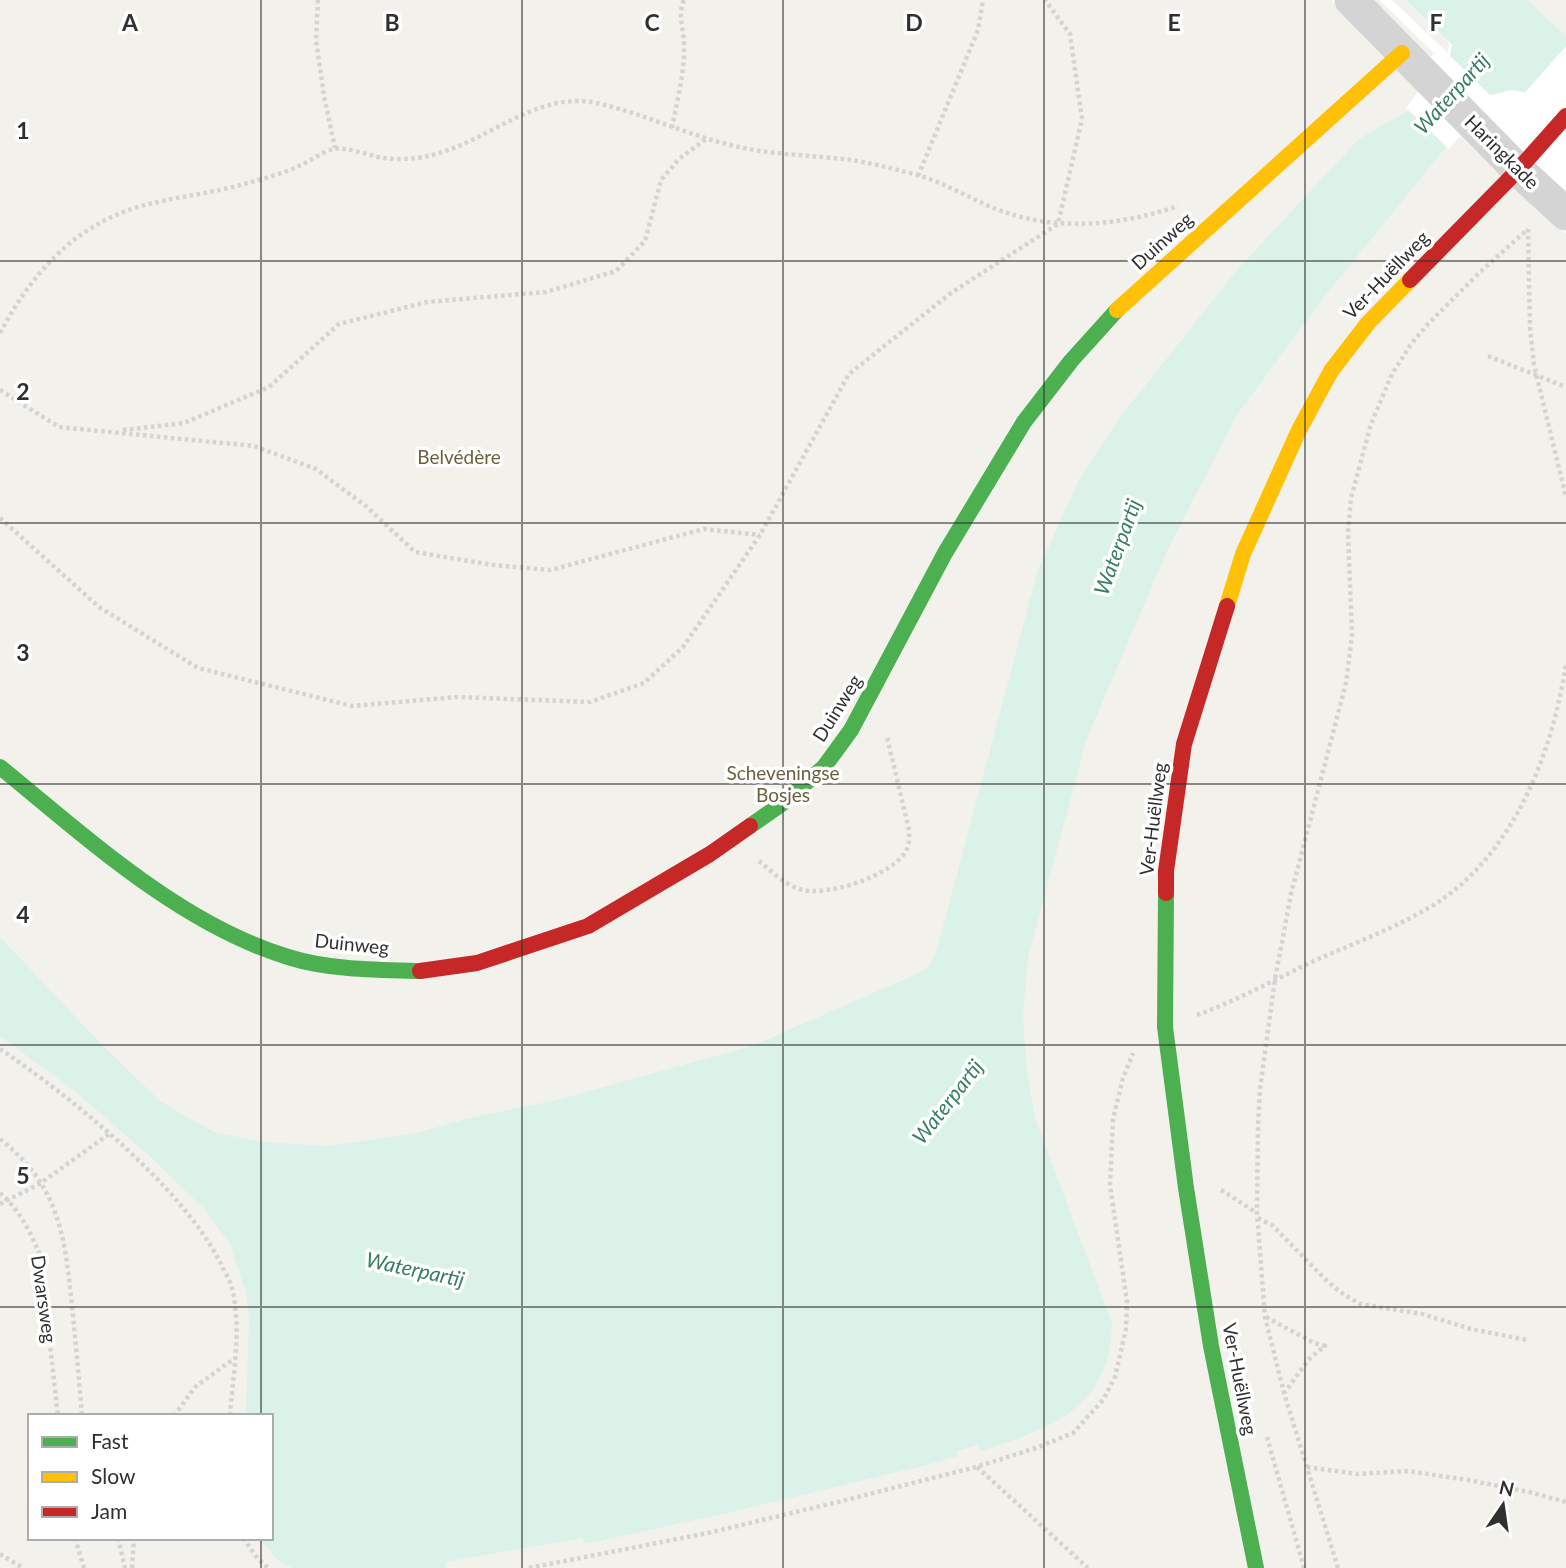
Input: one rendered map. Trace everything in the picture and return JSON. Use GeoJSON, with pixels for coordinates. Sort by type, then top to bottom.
{"type":"FeatureCollection","features":[{"type":"Feature","properties":{"kind":"street","name":"Haringkade"},"geometry":{"type":"LineString","coordinates":[[1351,0],[1518,170],[1566,214]]}},
{"type":"Feature","properties":{"kind":"street","name":"Duinweg"},"geometry":{"type":"LineString","coordinates":[[0,767],[110,857],[168,897],[227,933],[289,958],[356,969],[424,971],[477,963],[588,926],[710,854],[783,803],[824,767],[851,730],[872,694],[945,553],[1024,422],[1071,361],[1122,305],[1411,62]]}},
{"type":"Feature","properties":{"kind":"street","name":"Ver-Huëllweg"},"geometry":{"type":"LineString","coordinates":[[1255,1568],[1209,1333],[1185,1188],[1165,1027],[1166,872],[1184,744],[1243,554],[1299,430],[1331,371],[1368,323],[1518,170],[1566,116]]}},
{"type":"Feature","properties":{"kind":"path"},"geometry":{"type":"LineString","coordinates":[[318,0],[316,40],[335,148]]}},
{"type":"Feature","properties":{"kind":"path"},"geometry":{"type":"LineString","coordinates":[[672,128],[684,44],[680,10],[684,0]]}},
{"type":"Feature","properties":{"kind":"path"},"geometry":{"type":"LineString","coordinates":[[919,176],[978,30],[983,0]]}},
{"type":"Feature","properties":{"kind":"path"},"geometry":{"type":"LineString","coordinates":[[0,518],[99,607],[198,668],[352,706],[456,697],[590,702],[644,683],[683,647],[760,535],[849,374],[951,293],[1058,224],[1082,119],[1070,34],[1045,0]]}},
{"type":"Feature","properties":{"kind":"path"},"geometry":{"type":"LineString","coordinates":[[0,333],[19,298],[59,253],[81,233],[102,221],[138,207],[224,190],[262,179],[296,168],[335,148],[388,159],[427,157],[466,143],[546,104],[570,100],[596,103],[735,147],[856,161],[919,176],[941,182],[993,208],[1023,219],[1058,224],[1124,220],[1182,204]]}},
{"type":"Feature","properties":{"kind":"path"},"geometry":{"type":"LineString","coordinates":[[111,431],[184,423],[268,387],[339,324],[427,302],[546,292],[616,271],[645,241],[661,180],[679,159],[706,139]]}},
{"type":"Feature","properties":{"kind":"path"},"geometry":{"type":"LineString","coordinates":[[1338,1568],[1284,1393],[1265,1317],[1257,1216],[1260,1088],[1275,979],[1291,894],[1346,683],[1352,635],[1348,531],[1351,498],[1371,424],[1392,374],[1411,344],[1479,273],[1528,229],[1530,328],[1566,497]]}},
{"type":"Feature","properties":{"kind":"path"},"geometry":{"type":"LineString","coordinates":[[1488,356],[1566,387]]}},
{"type":"Feature","properties":{"kind":"path"},"geometry":{"type":"LineString","coordinates":[[0,390],[58,427],[254,446],[316,469],[367,508],[415,552],[493,565],[550,570],[704,529],[760,535]]}},
{"type":"Feature","properties":{"kind":"path"},"geometry":{"type":"LineString","coordinates":[[1188,1019],[1431,907],[1486,861],[1515,817],[1541,759],[1561,698],[1566,663]]}},
{"type":"Feature","properties":{"kind":"path"},"geometry":{"type":"LineString","coordinates":[[731,838],[786,883],[800,889],[824,892],[838,890],[899,861],[910,843],[909,830],[885,727],[872,694]]}},
{"type":"Feature","properties":{"kind":"path"},"geometry":{"type":"LineString","coordinates":[[0,1049],[27,1067],[148,1170],[185,1211],[213,1248],[232,1286],[237,1322],[230,1414]]}},
{"type":"Feature","properties":{"kind":"path"},"geometry":{"type":"LineString","coordinates":[[0,1204],[41,1183],[108,1134]]}},
{"type":"Feature","properties":{"kind":"path"},"geometry":{"type":"LineString","coordinates":[[0,1139],[27,1163],[57,1213],[66,1245],[82,1414]]}},
{"type":"Feature","properties":{"kind":"path"},"geometry":{"type":"LineString","coordinates":[[1212,1184],[1272,1225],[1325,1279],[1360,1304],[1422,1314],[1471,1329],[1527,1340]]}},
{"type":"Feature","properties":{"kind":"path","name":"Dwarsweg"},"geometry":{"type":"LineString","coordinates":[[0,1194],[9,1200],[32,1234],[40,1255],[58,1414]]}},
{"type":"Feature","properties":{"kind":"path"},"geometry":{"type":"LineString","coordinates":[[1265,1317],[1325,1346],[1310,1358],[1284,1393]]}},
{"type":"Feature","properties":{"kind":"path"},"geometry":{"type":"LineString","coordinates":[[175,1414],[195,1387],[235,1358]]}},
{"type":"Feature","properties":{"kind":"path"},"geometry":{"type":"LineString","coordinates":[[1267,1434],[1304,1568]]}},
{"type":"Feature","properties":{"kind":"path"},"geometry":{"type":"LineString","coordinates":[[1307,1466],[1357,1474],[1408,1471],[1492,1485],[1566,1502]]}},
{"type":"Feature","properties":{"kind":"path"},"geometry":{"type":"LineString","coordinates":[[529,1568],[708,1533],[976,1467],[1088,1568]]}},
{"type":"Feature","properties":{"kind":"path"},"geometry":{"type":"LineString","coordinates":[[76,1540],[84,1568]]}},
{"type":"Feature","properties":{"kind":"path"},"geometry":{"type":"LineString","coordinates":[[118,1540],[125,1568]]}},
{"type":"Feature","properties":{"kind":"path"},"geometry":{"type":"LineString","coordinates":[[132,1568],[134,1540]]}},
{"type":"Feature","properties":{"kind":"path"},"geometry":{"type":"LineString","coordinates":[[244,1540],[268,1568]]}},
{"type":"Feature","properties":{"kind":"path"},"geometry":{"type":"LineString","coordinates":[[0,1554],[23,1568]]}},
{"type":"Feature","properties":{"kind":"green space","name":"Scheveningse Bosjes"},"geometry":{"type":"Polygon","coordinates":[[[0,0],[1331,0],[1504,179],[1566,234],[1566,1568],[0,1568],[0,0]]]}},
{"type":"Feature","properties":{"kind":"green space"},"geometry":{"type":"Polygon","coordinates":[[[1372,0],[1379,0],[1434,53],[1430,57],[1372,0]]]}},
{"type":"Feature","properties":{"kind":"green space"},"geometry":{"type":"Polygon","coordinates":[[[1392,0],[1404,0],[1449,43],[1448,53],[1392,0]]]}},
{"type":"Feature","properties":{"kind":"green space"},"geometry":{"type":"Polygon","coordinates":[[[1526,0],[1566,0],[1566,36],[1526,0]]]}},
{"type":"Feature","properties":{"kind":"water","name":"Waterpartij"},"geometry":{"type":"Polygon","coordinates":[[[1405,0],[1527,0],[1566,36],[1566,133],[1524,92],[1511,90],[1491,95],[1329,291],[1236,416],[1166,553],[1087,738],[1028,957],[1023,1016],[1027,1074],[1035,1118],[1112,1323],[1109,1352],[1101,1376],[1088,1395],[1072,1411],[1052,1424],[980,1451],[978,1445],[956,1451],[958,1456],[930,1464],[585,1544],[582,1538],[445,1562],[446,1568],[292,1568],[277,1559],[261,1540],[273,1540],[273,1414],[246,1414],[249,1319],[246,1292],[229,1242],[206,1211],[153,1159],[77,1093],[0,1036],[0,937],[104,1047],[161,1102],[214,1132],[263,1142],[329,1146],[417,1133],[466,1119],[557,1100],[752,1046],[919,973],[929,966],[936,953],[1038,570],[1079,480],[1118,420],[1237,270],[1359,139],[1409,110],[1450,56],[1452,45],[1405,0]]]}},
{"type":"Feature","properties":{"kind":"pier"},"geometry":{"type":"Polygon","coordinates":[[[1566,46],[1566,136],[1522,96],[1566,46]]]}},
{"type":"Feature","properties":{"kind":"pier"},"geometry":{"type":"Polygon","coordinates":[[[1447,53],[1493,98],[1449,149],[1406,108],[1447,53]]]}},
{"type":"Feature","properties":{"kind":"traffic: fast"},"geometry":{"type":"LineString","coordinates":[[750,826],[783,803],[824,767],[851,730],[945,553],[1024,422],[1071,361],[1117,310]]}},
{"type":"Feature","properties":{"kind":"traffic: fast"},"geometry":{"type":"LineString","coordinates":[[0,767],[136,876],[172,901],[248,942],[288,957],[320,965],[420,971]]}},
{"type":"Feature","properties":{"kind":"traffic: fast"},"geometry":{"type":"LineString","coordinates":[[1166,893],[1165,1027],[1186,1188],[1211,1346],[1256,1568]]}},
{"type":"Feature","properties":{"kind":"traffic: slow"},"geometry":{"type":"LineString","coordinates":[[1117,310],[1402,53]]}},
{"type":"Feature","properties":{"kind":"traffic: slow"},"geometry":{"type":"LineString","coordinates":[[1227,606],[1243,554],[1299,430],[1331,371],[1368,323],[1410,280]]}},
{"type":"Feature","properties":{"kind":"traffic: jam"},"geometry":{"type":"LineString","coordinates":[[1410,280],[1518,170],[1566,116]]}},
{"type":"Feature","properties":{"kind":"traffic: jam"},"geometry":{"type":"LineString","coordinates":[[1166,893],[1166,871],[1184,744],[1227,606]]}},
{"type":"Feature","properties":{"kind":"traffic: jam"},"geometry":{"type":"LineString","coordinates":[[420,971],[477,963],[588,926],[710,854],[750,826]]}},
{"type":"Feature","properties":{"kind":"park label","name":"Belvédère"},"geometry":{"type":"Point","coordinates":[459,457]}}]}
